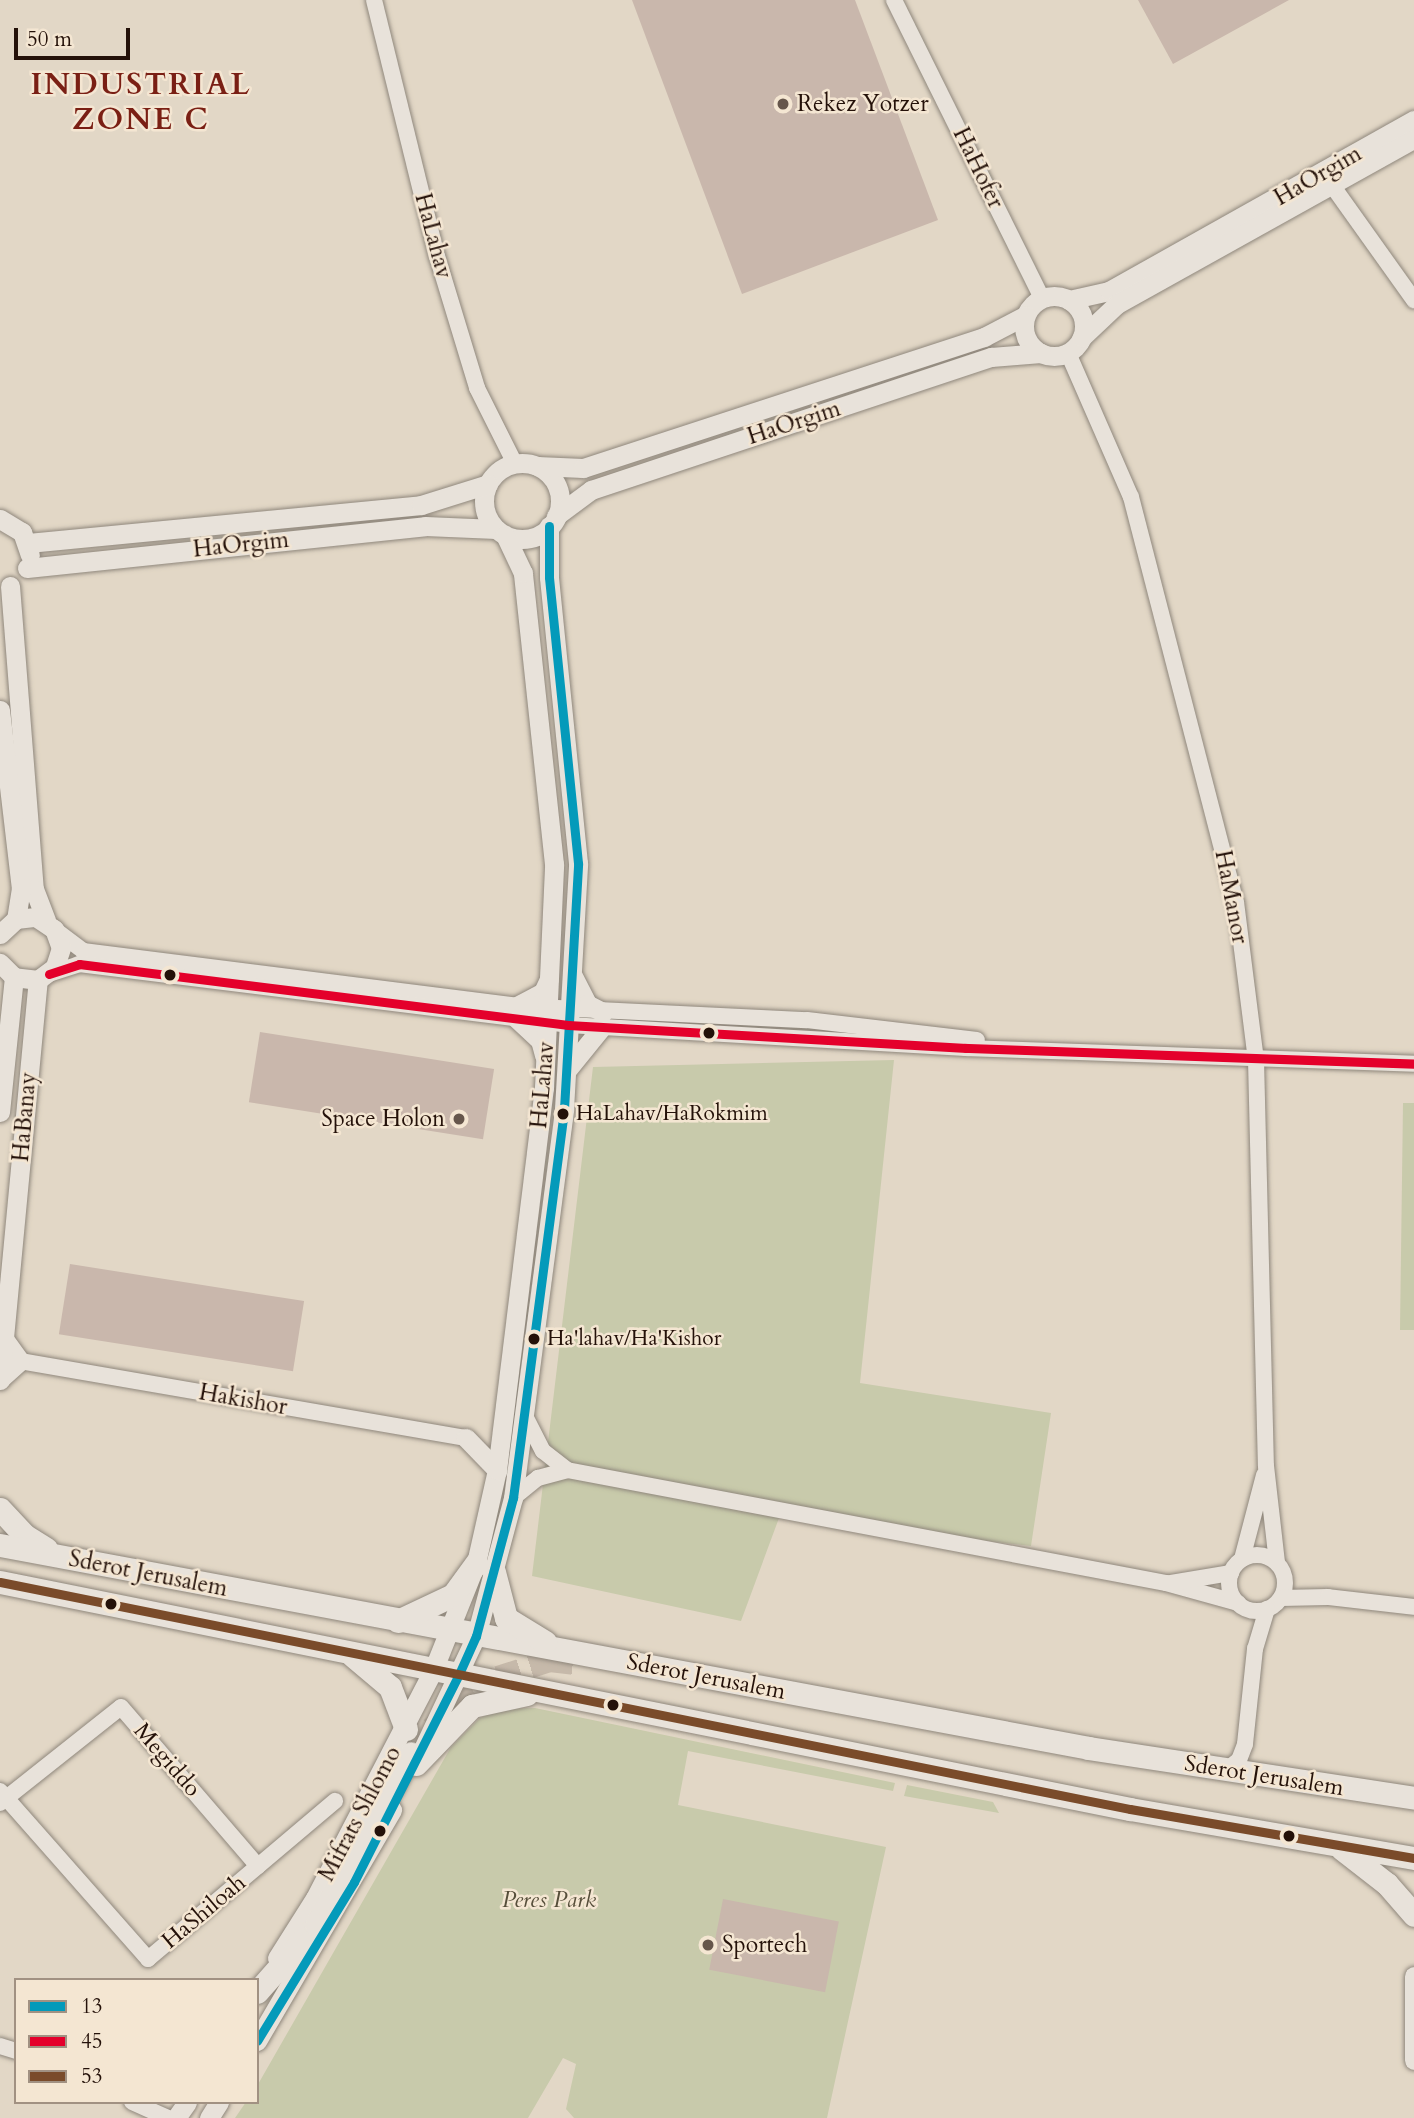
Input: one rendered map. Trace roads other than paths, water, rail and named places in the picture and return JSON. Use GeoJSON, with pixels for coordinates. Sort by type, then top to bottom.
{"type":"FeatureCollection","features":[{"type":"Feature","properties":{"kind":"main road"},"geometry":{"type":"LineString","coordinates":[[0,1508],[24,1535],[61,1558]]}},
{"type":"Feature","properties":{"kind":"main road","name":"Sderot Jerusalem"},"geometry":{"type":"LineString","coordinates":[[0,1545],[476,1636],[587,1660],[1278,1780],[1414,1798]]}},
{"type":"Feature","properties":{"kind":"main road"},"geometry":{"type":"LineString","coordinates":[[397,1621],[453,1595],[485,1568],[506,1618],[552,1645],[587,1660]]}},
{"type":"Feature","properties":{"kind":"main road","name":"Sderot Jerusalem"},"geometry":{"type":"LineString","coordinates":[[0,1582],[1339,1847],[1414,1858]]}},
{"type":"Feature","properties":{"kind":"main road"},"geometry":{"type":"LineString","coordinates":[[324,1644],[376,1671],[390,1687],[406,1729]]}},
{"type":"Feature","properties":{"kind":"main road"},"geometry":{"type":"LineString","coordinates":[[259,1988],[316,1925],[413,1758],[462,1715],[490,1698],[574,1694]]}},
{"type":"Feature","properties":{"kind":"main road"},"geometry":{"type":"LineString","coordinates":[[1339,1847],[1387,1884],[1414,1915]]}},
{"type":"Feature","properties":{"kind":"street","name":"HaLahav"},"geometry":{"type":"LineString","coordinates":[[374,0],[477,388],[515,464]]}},
{"type":"Feature","properties":{"kind":"street","name":"HaHofer"},"geometry":{"type":"LineString","coordinates":[[894,0],[1042,298]]}},
{"type":"Feature","properties":{"kind":"street","name":"HaOrgim"},"geometry":{"type":"LineString","coordinates":[[1069,300],[1109,291],[1414,120]]}},
{"type":"Feature","properties":{"kind":"street","name":"HaOrgim"},"geometry":{"type":"LineString","coordinates":[[1082,337],[1116,304],[1334,188],[1414,139]]}},
{"type":"Feature","properties":{"kind":"street"},"geometry":{"type":"LineString","coordinates":[[1334,188],[1414,300]]}},
{"type":"Feature","properties":{"kind":"street"},"geometry":{"type":"LineString","coordinates":[[1042,298],[1069,300],[1082,316],[1082,337],[1068,353],[1041,353],[1026,337],[1026,314],[1042,298]]}},
{"type":"Feature","properties":{"kind":"street","name":"HaOrgim"},"geometry":{"type":"LineString","coordinates":[[537,466],[583,468],[984,337],[1026,314]]}},
{"type":"Feature","properties":{"kind":"street","name":"HaOrgim"},"geometry":{"type":"LineString","coordinates":[[553,521],[591,490],[992,357],[1041,353]]}},
{"type":"Feature","properties":{"kind":"street","name":"HaManor"},"geometry":{"type":"LineString","coordinates":[[1068,353],[1131,497],[1236,902],[1256,1060],[1266,1466],[1277,1563]]}},
{"type":"Feature","properties":{"kind":"street"},"geometry":{"type":"LineString","coordinates":[[515,464],[537,466],[557,487],[553,521],[524,538],[501,532],[484,503],[488,484],[515,464]]}},
{"type":"Feature","properties":{"kind":"street","name":"HaOrgim"},"geometry":{"type":"LineString","coordinates":[[28,543],[421,505],[488,484]]}},
{"type":"Feature","properties":{"kind":"street"},"geometry":{"type":"LineString","coordinates":[[0,519],[13,524],[28,543],[27,568],[5,588],[34,888],[50,925]]}},
{"type":"Feature","properties":{"kind":"street","name":"HaLahav"},"geometry":{"type":"LineString","coordinates":[[450,1631],[485,1568],[513,1498],[527,1420],[566,1071],[578,863],[549,577],[553,521]]}},
{"type":"Feature","properties":{"kind":"street","name":"HaOrgim"},"geometry":{"type":"LineString","coordinates":[[27,568],[425,526],[501,532]]}},
{"type":"Feature","properties":{"kind":"street","name":"HaLahav"},"geometry":{"type":"LineString","coordinates":[[476,1636],[546,1064],[554,864],[523,573],[501,532]]}},
{"type":"Feature","properties":{"kind":"street"},"geometry":{"type":"LineString","coordinates":[[0,710],[21,888],[16,919],[0,934]]}},
{"type":"Feature","properties":{"kind":"street"},"geometry":{"type":"LineString","coordinates":[[16,919],[50,925],[83,951],[517,1012],[540,1040],[546,1064]]}},
{"type":"Feature","properties":{"kind":"street","name":"HaBanay"},"geometry":{"type":"LineString","coordinates":[[0,1379],[43,977],[61,947],[50,925]]}},
{"type":"Feature","properties":{"kind":"street"},"geometry":{"type":"LineString","coordinates":[[7,970],[43,977],[79,964],[569,1017],[807,1020],[967,1037],[1003,1046],[1256,1060],[1414,1064]]}},
{"type":"Feature","properties":{"kind":"street","name":"HaBanay"},"geometry":{"type":"LineString","coordinates":[[0,1112],[7,970]]}},
{"type":"Feature","properties":{"kind":"street"},"geometry":{"type":"LineString","coordinates":[[573,976],[587,1004],[603,1019]]}},
{"type":"Feature","properties":{"kind":"street"},"geometry":{"type":"LineString","coordinates":[[517,1012],[543,992],[550,978]]}},
{"type":"Feature","properties":{"kind":"street"},"geometry":{"type":"LineString","coordinates":[[566,1071],[603,1019]]}},
{"type":"Feature","properties":{"kind":"street"},"geometry":{"type":"LineString","coordinates":[[0,1379],[20,1361],[4,1339]]}},
{"type":"Feature","properties":{"kind":"street","name":"Hakishor"},"geometry":{"type":"LineString","coordinates":[[20,1361],[466,1438]]}},
{"type":"Feature","properties":{"kind":"street"},"geometry":{"type":"LineString","coordinates":[[466,1438],[482,1435],[504,1418]]}},
{"type":"Feature","properties":{"kind":"street"},"geometry":{"type":"LineString","coordinates":[[527,1420],[543,1451],[567,1470]]}},
{"type":"Feature","properties":{"kind":"street"},"geometry":{"type":"LineString","coordinates":[[466,1438],[497,1470]]}},
{"type":"Feature","properties":{"kind":"street","name":"HaManor"},"geometry":{"type":"LineString","coordinates":[[1242,1559],[1266,1466]]}},
{"type":"Feature","properties":{"kind":"street"},"geometry":{"type":"LineString","coordinates":[[513,1498],[538,1478],[567,1470],[1166,1583],[1241,1606],[1267,1609]]}},
{"type":"Feature","properties":{"kind":"street"},"geometry":{"type":"LineString","coordinates":[[1255,1649],[1241,1606],[1230,1589],[1231,1573],[1242,1559],[1260,1555],[1277,1563],[1285,1580],[1281,1598]]}},
{"type":"Feature","properties":{"kind":"street"},"geometry":{"type":"LineString","coordinates":[[1166,1583],[1231,1573]]}},
{"type":"Feature","properties":{"kind":"street"},"geometry":{"type":"LineString","coordinates":[[1285,1580],[1328,1597]]}},
{"type":"Feature","properties":{"kind":"street"},"geometry":{"type":"LineString","coordinates":[[1225,1771],[1238,1760],[1245,1744],[1255,1649],[1267,1609],[1281,1598],[1328,1597],[1414,1607]]}},
{"type":"Feature","properties":{"kind":"street","name":"Mifrats Shlomo"},"geometry":{"type":"LineString","coordinates":[[259,1987],[315,1898],[406,1729],[450,1631]]}},
{"type":"Feature","properties":{"kind":"street","name":"Mifrats Shlomo"},"geometry":{"type":"LineString","coordinates":[[259,2038],[354,1882],[413,1758],[459,1674],[476,1636]]}},
{"type":"Feature","properties":{"kind":"street","name":"Megiddo"},"geometry":{"type":"LineString","coordinates":[[2,1797],[121,1707],[258,1866]]}},
{"type":"Feature","properties":{"kind":"street"},"geometry":{"type":"LineString","coordinates":[[1245,1744],[1255,1766],[1278,1780]]}},
{"type":"Feature","properties":{"kind":"street","name":"HaShiloah"},"geometry":{"type":"LineString","coordinates":[[2,1797],[148,1959],[335,1801]]}},
{"type":"Feature","properties":{"kind":"street"},"geometry":{"type":"LineString","coordinates":[[1414,1976],[1414,2060]]}},
{"type":"Feature","properties":{"kind":"street"},"geometry":{"type":"LineString","coordinates":[[136,2104],[168,2118]]}},
{"type":"Feature","properties":{"kind":"tunnel"},"geometry":{"type":"LineString","coordinates":[[432,1728],[455,1705],[498,1677],[550,1660],[576,1663]]}},
{"type":"Feature","properties":{"kind":"place","name":"Rekez Yotzer"},"geometry":{"type":"Point","coordinates":[783,104]}},
{"type":"Feature","properties":{"kind":"place","name":"HaLahav/HaRokmim"},"geometry":{"type":"Point","coordinates":[563,1114]}},
{"type":"Feature","properties":{"kind":"place","name":"Space Holon"},"geometry":{"type":"Point","coordinates":[459,1119]}},
{"type":"Feature","properties":{"kind":"place","name":"Ha'lahav/Ha'Kishor"},"geometry":{"type":"Point","coordinates":[534,1339]}},
{"type":"Feature","properties":{"kind":"place","name":"Sportech"},"geometry":{"type":"Point","coordinates":[708,1945]}},
{"type":"Feature","properties":{"kind":"district","name":"INDUSTRIAL ZONE C"},"geometry":{"type":"Point","coordinates":[141,102]}},
{"type":"Feature","properties":{"kind":"park label","name":"Peres Park"},"geometry":{"type":"Point","coordinates":[549,1900]}}]}
